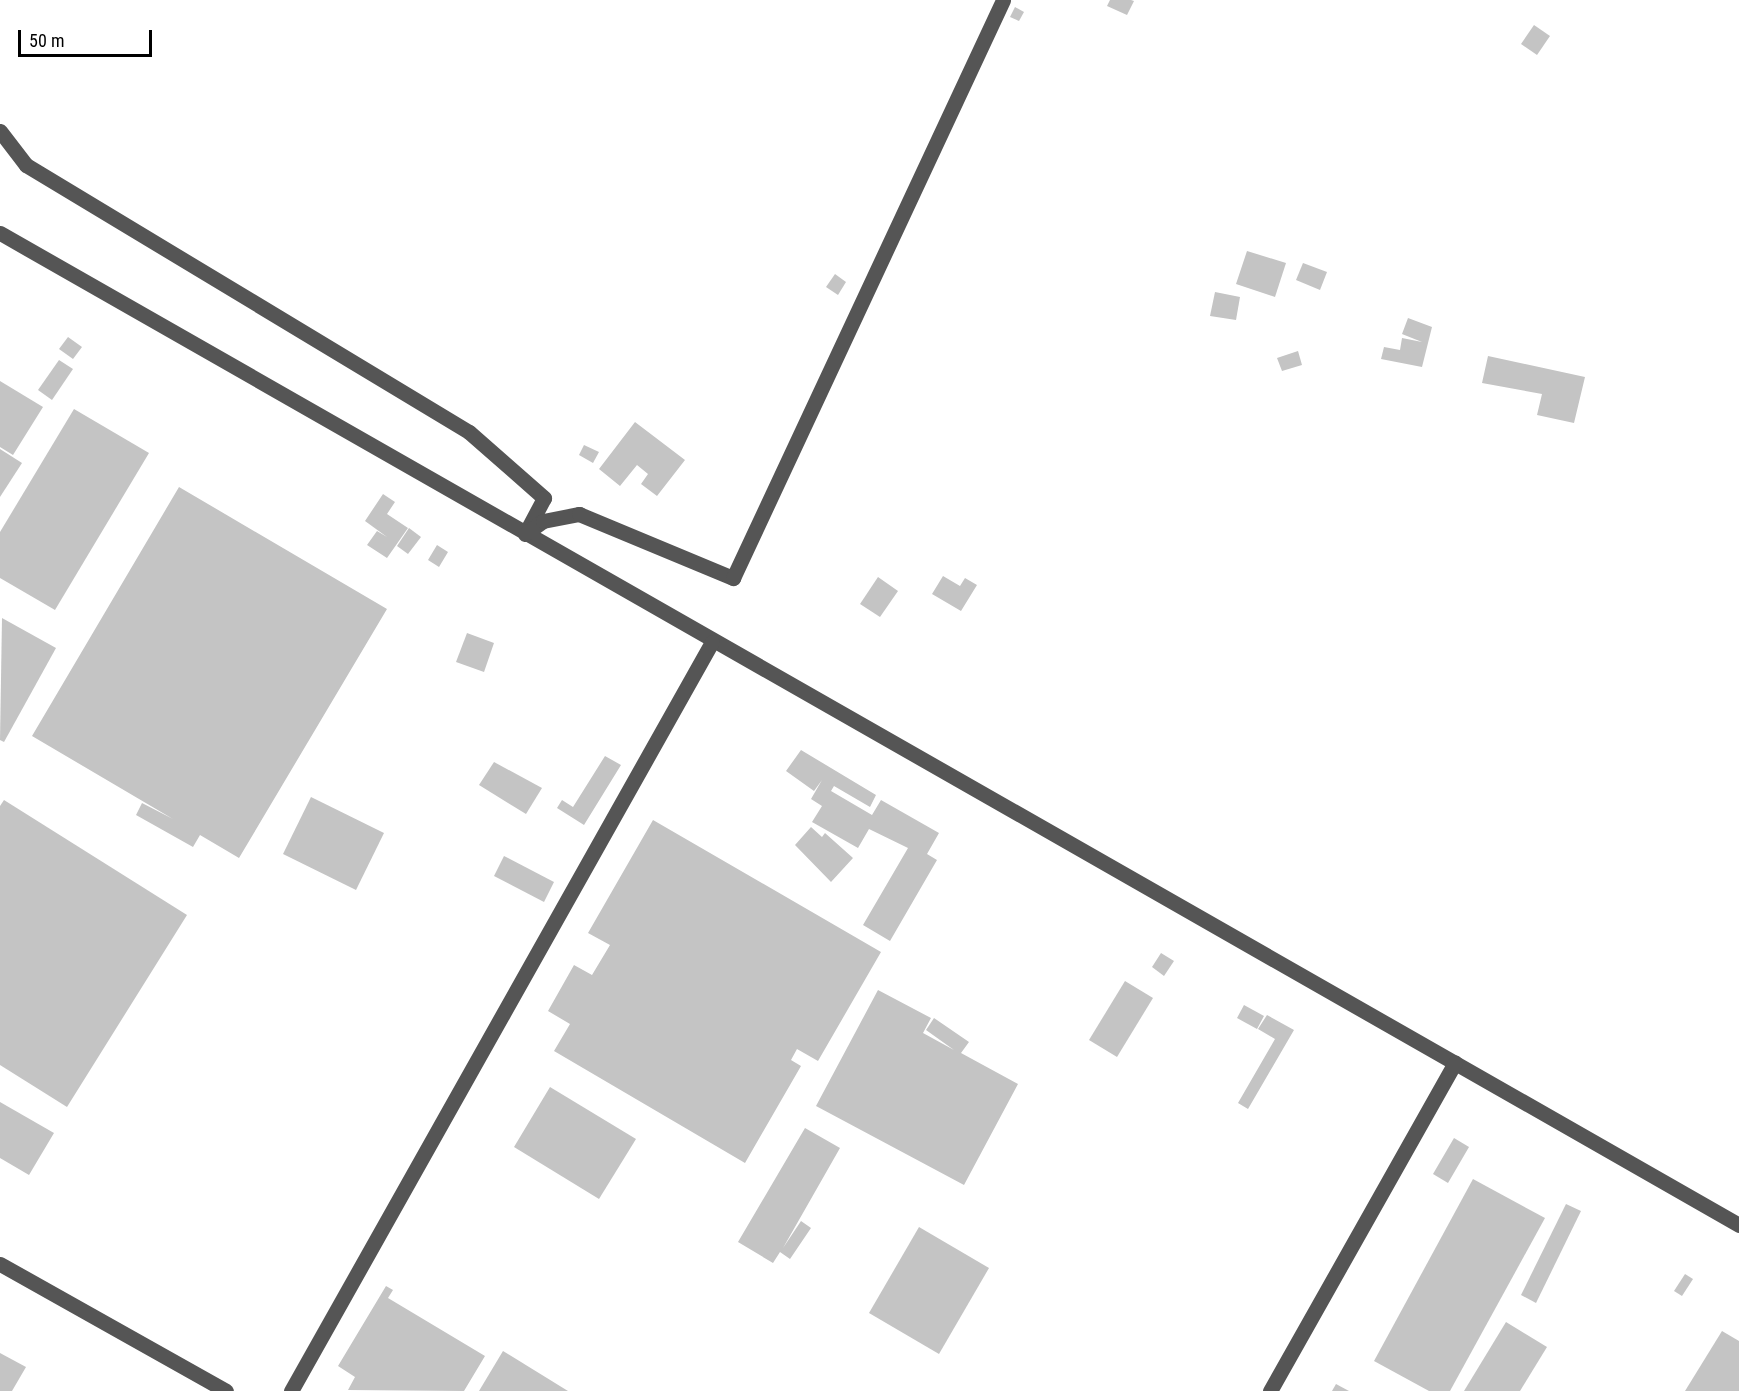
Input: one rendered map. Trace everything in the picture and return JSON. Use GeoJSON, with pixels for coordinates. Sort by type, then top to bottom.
{"type":"FeatureCollection","features":[{"type":"Feature","properties":{"kind":"street"},"geometry":{"type":"LineString","coordinates":[[525,534],[543,521],[579,514],[733,578],[1003,0]]}},
{"type":"Feature","properties":{"kind":"street"},"geometry":{"type":"LineString","coordinates":[[0,131],[26,165],[470,432],[544,498],[525,534]]}},
{"type":"Feature","properties":{"kind":"street"},"geometry":{"type":"LineString","coordinates":[[0,233],[712,642],[1739,1225]]}},
{"type":"Feature","properties":{"kind":"street"},"geometry":{"type":"LineString","coordinates":[[291,1391],[712,642]]}},
{"type":"Feature","properties":{"kind":"street"},"geometry":{"type":"LineString","coordinates":[[1270,1391],[1455,1063]]}},
{"type":"Feature","properties":{"kind":"street"},"geometry":{"type":"LineString","coordinates":[[0,1264],[226,1391]]}},
{"type":"Feature","properties":{"kind":"building"},"geometry":{"type":"Polygon","coordinates":[[[1110,0],[1134,1],[1127,15],[1107,6],[1110,0]]]}},
{"type":"Feature","properties":{"kind":"building"},"geometry":{"type":"Polygon","coordinates":[[[1015,7],[1024,12],[1019,21],[1010,17],[1015,7]]]}},
{"type":"Feature","properties":{"kind":"building"},"geometry":{"type":"Polygon","coordinates":[[[1534,25],[1550,36],[1537,55],[1521,44],[1534,25]]]}},
{"type":"Feature","properties":{"kind":"building"},"geometry":{"type":"Polygon","coordinates":[[[1247,251],[1286,263],[1275,297],[1236,284],[1247,251]]]}},
{"type":"Feature","properties":{"kind":"building"},"geometry":{"type":"Polygon","coordinates":[[[1303,263],[1327,272],[1320,290],[1296,280],[1303,263]]]}},
{"type":"Feature","properties":{"kind":"building"},"geometry":{"type":"Polygon","coordinates":[[[835,274],[846,282],[838,295],[826,287],[835,274]]]}},
{"type":"Feature","properties":{"kind":"building"},"geometry":{"type":"Polygon","coordinates":[[[1215,292],[1240,297],[1236,320],[1210,316],[1215,292]]]}},
{"type":"Feature","properties":{"kind":"building"},"geometry":{"type":"Polygon","coordinates":[[[1408,318],[1432,327],[1422,367],[1381,359],[1384,347],[1400,350],[1402,338],[1422,342],[1402,334],[1408,318]]]}},
{"type":"Feature","properties":{"kind":"building"},"geometry":{"type":"Polygon","coordinates":[[[68,337],[82,347],[73,359],[59,349],[68,337]]]}},
{"type":"Feature","properties":{"kind":"building"},"geometry":{"type":"Polygon","coordinates":[[[1298,351],[1302,365],[1282,371],[1277,358],[1298,351]]]}},
{"type":"Feature","properties":{"kind":"building"},"geometry":{"type":"Polygon","coordinates":[[[1488,356],[1585,377],[1574,423],[1537,415],[1542,394],[1482,383],[1488,356]]]}},
{"type":"Feature","properties":{"kind":"building"},"geometry":{"type":"Polygon","coordinates":[[[59,360],[73,369],[52,400],[38,390],[59,360]]]}},
{"type":"Feature","properties":{"kind":"building"},"geometry":{"type":"Polygon","coordinates":[[[0,381],[43,407],[13,455],[0,447],[0,381]]]}},
{"type":"Feature","properties":{"kind":"building"},"geometry":{"type":"Polygon","coordinates":[[[74,409],[149,453],[55,610],[0,578],[0,532],[74,409]]]}},
{"type":"Feature","properties":{"kind":"building"},"geometry":{"type":"Polygon","coordinates":[[[635,422],[685,460],[657,496],[641,484],[648,474],[637,465],[620,486],[599,469],[635,422]]]}},
{"type":"Feature","properties":{"kind":"building"},"geometry":{"type":"Polygon","coordinates":[[[584,445],[599,452],[593,463],[579,455],[584,445]]]}},
{"type":"Feature","properties":{"kind":"building"},"geometry":{"type":"Polygon","coordinates":[[[0,449],[22,463],[0,497],[0,449]]]}},
{"type":"Feature","properties":{"kind":"building"},"geometry":{"type":"Polygon","coordinates":[[[179,487],[387,609],[239,858],[200,835],[193,847],[136,815],[142,803],[173,819],[32,736],[179,487]]]}},
{"type":"Feature","properties":{"kind":"building"},"geometry":{"type":"Polygon","coordinates":[[[383,494],[395,502],[387,514],[408,528],[387,558],[367,545],[377,531],[387,537],[365,521],[383,494]]]}},
{"type":"Feature","properties":{"kind":"building"},"geometry":{"type":"Polygon","coordinates":[[[409,528],[421,537],[408,554],[397,546],[409,528]]]}},
{"type":"Feature","properties":{"kind":"building"},"geometry":{"type":"Polygon","coordinates":[[[437,545],[448,552],[439,567],[428,560],[437,545]]]}},
{"type":"Feature","properties":{"kind":"building"},"geometry":{"type":"Polygon","coordinates":[[[943,576],[960,586],[965,578],[977,585],[961,611],[932,594],[943,576]]]}},
{"type":"Feature","properties":{"kind":"building"},"geometry":{"type":"Polygon","coordinates":[[[878,577],[898,591],[880,617],[860,604],[878,577]]]}},
{"type":"Feature","properties":{"kind":"building"},"geometry":{"type":"Polygon","coordinates":[[[2,618],[56,648],[4,742],[0,740],[2,618]]]}},
{"type":"Feature","properties":{"kind":"building"},"geometry":{"type":"Polygon","coordinates":[[[467,633],[494,643],[484,672],[456,662],[467,633]]]}},
{"type":"Feature","properties":{"kind":"building"},"geometry":{"type":"Polygon","coordinates":[[[801,750],[876,795],[870,807],[834,786],[831,791],[872,815],[881,800],[939,833],[927,854],[937,860],[890,941],[863,925],[908,848],[869,829],[858,848],[812,822],[822,806],[811,799],[822,780],[814,791],[786,771],[801,750]]]}},
{"type":"Feature","properties":{"kind":"building"},"geometry":{"type":"Polygon","coordinates":[[[605,756],[621,765],[584,825],[557,808],[562,800],[573,807],[605,756]]]}},
{"type":"Feature","properties":{"kind":"building"},"geometry":{"type":"Polygon","coordinates":[[[494,762],[542,788],[526,814],[479,785],[494,762]]]}},
{"type":"Feature","properties":{"kind":"building"},"geometry":{"type":"Polygon","coordinates":[[[311,797],[384,833],[356,890],[283,854],[311,797]]]}},
{"type":"Feature","properties":{"kind":"building"},"geometry":{"type":"Polygon","coordinates":[[[4,800],[187,915],[67,1107],[0,1065],[0,806],[4,800]]]}},
{"type":"Feature","properties":{"kind":"building"},"geometry":{"type":"Polygon","coordinates":[[[653,820],[881,952],[818,1061],[797,1049],[791,1060],[801,1066],[745,1163],[554,1051],[570,1024],[548,1011],[574,965],[592,975],[610,945],[588,933],[653,820]]]}},
{"type":"Feature","properties":{"kind":"building"},"geometry":{"type":"Polygon","coordinates":[[[811,827],[822,837],[825,833],[853,858],[831,882],[795,845],[811,827]]]}},
{"type":"Feature","properties":{"kind":"building"},"geometry":{"type":"Polygon","coordinates":[[[504,856],[554,882],[544,902],[494,876],[504,856]]]}},
{"type":"Feature","properties":{"kind":"building"},"geometry":{"type":"Polygon","coordinates":[[[1161,953],[1174,961],[1164,976],[1152,967],[1161,953]]]}},
{"type":"Feature","properties":{"kind":"building"},"geometry":{"type":"Polygon","coordinates":[[[1125,981],[1153,998],[1117,1057],[1089,1040],[1125,981]]]}},
{"type":"Feature","properties":{"kind":"building"},"geometry":{"type":"Polygon","coordinates":[[[878,990],[931,1018],[923,1033],[954,1050],[926,1030],[934,1018],[969,1042],[961,1053],[1018,1084],[964,1185],[816,1106],[878,990]]]}},
{"type":"Feature","properties":{"kind":"building"},"geometry":{"type":"Polygon","coordinates":[[[1244,1005],[1264,1016],[1257,1029],[1237,1018],[1244,1005]]]}},
{"type":"Feature","properties":{"kind":"building"},"geometry":{"type":"Polygon","coordinates":[[[1267,1015],[1294,1030],[1248,1109],[1238,1103],[1275,1039],[1258,1029],[1267,1015]]]}},
{"type":"Feature","properties":{"kind":"building"},"geometry":{"type":"Polygon","coordinates":[[[550,1087],[636,1139],[599,1199],[514,1147],[550,1087]]]}},
{"type":"Feature","properties":{"kind":"building"},"geometry":{"type":"Polygon","coordinates":[[[0,1102],[54,1133],[29,1175],[0,1158],[0,1102]]]}},
{"type":"Feature","properties":{"kind":"building"},"geometry":{"type":"Polygon","coordinates":[[[805,1128],[840,1148],[783,1248],[801,1221],[811,1228],[790,1259],[780,1252],[773,1263],[738,1242],[805,1128]]]}},
{"type":"Feature","properties":{"kind":"building"},"geometry":{"type":"Polygon","coordinates":[[[1454,1138],[1469,1147],[1448,1183],[1433,1174],[1454,1138]]]}},
{"type":"Feature","properties":{"kind":"building"},"geometry":{"type":"Polygon","coordinates":[[[1473,1179],[1545,1218],[1450,1391],[1429,1391],[1374,1361],[1473,1179]]]}},
{"type":"Feature","properties":{"kind":"building"},"geometry":{"type":"Polygon","coordinates":[[[1566,1204],[1581,1211],[1536,1303],[1521,1295],[1566,1204]]]}},
{"type":"Feature","properties":{"kind":"building"},"geometry":{"type":"Polygon","coordinates":[[[919,1227],[989,1268],[939,1354],[869,1313],[919,1227]]]}},
{"type":"Feature","properties":{"kind":"building"},"geometry":{"type":"Polygon","coordinates":[[[1685,1274],[1693,1279],[1682,1296],[1674,1291],[1685,1274]]]}},
{"type":"Feature","properties":{"kind":"building"},"geometry":{"type":"Polygon","coordinates":[[[386,1286],[393,1290],[388,1298],[485,1356],[464,1391],[348,1390],[355,1377],[338,1366],[386,1286]]]}},
{"type":"Feature","properties":{"kind":"building"},"geometry":{"type":"Polygon","coordinates":[[[1506,1322],[1547,1347],[1520,1391],[1464,1391],[1506,1322]]]}},
{"type":"Feature","properties":{"kind":"building"},"geometry":{"type":"Polygon","coordinates":[[[1722,1331],[1739,1341],[1739,1391],[1685,1391],[1722,1331]]]}},
{"type":"Feature","properties":{"kind":"building"},"geometry":{"type":"Polygon","coordinates":[[[503,1351],[568,1391],[479,1391],[503,1351]]]}},
{"type":"Feature","properties":{"kind":"building"},"geometry":{"type":"Polygon","coordinates":[[[0,1353],[26,1367],[12,1391],[0,1391],[0,1353]]]}},
{"type":"Feature","properties":{"kind":"building"},"geometry":{"type":"Polygon","coordinates":[[[1336,1384],[1349,1391],[1332,1391],[1336,1384]]]}}]}
